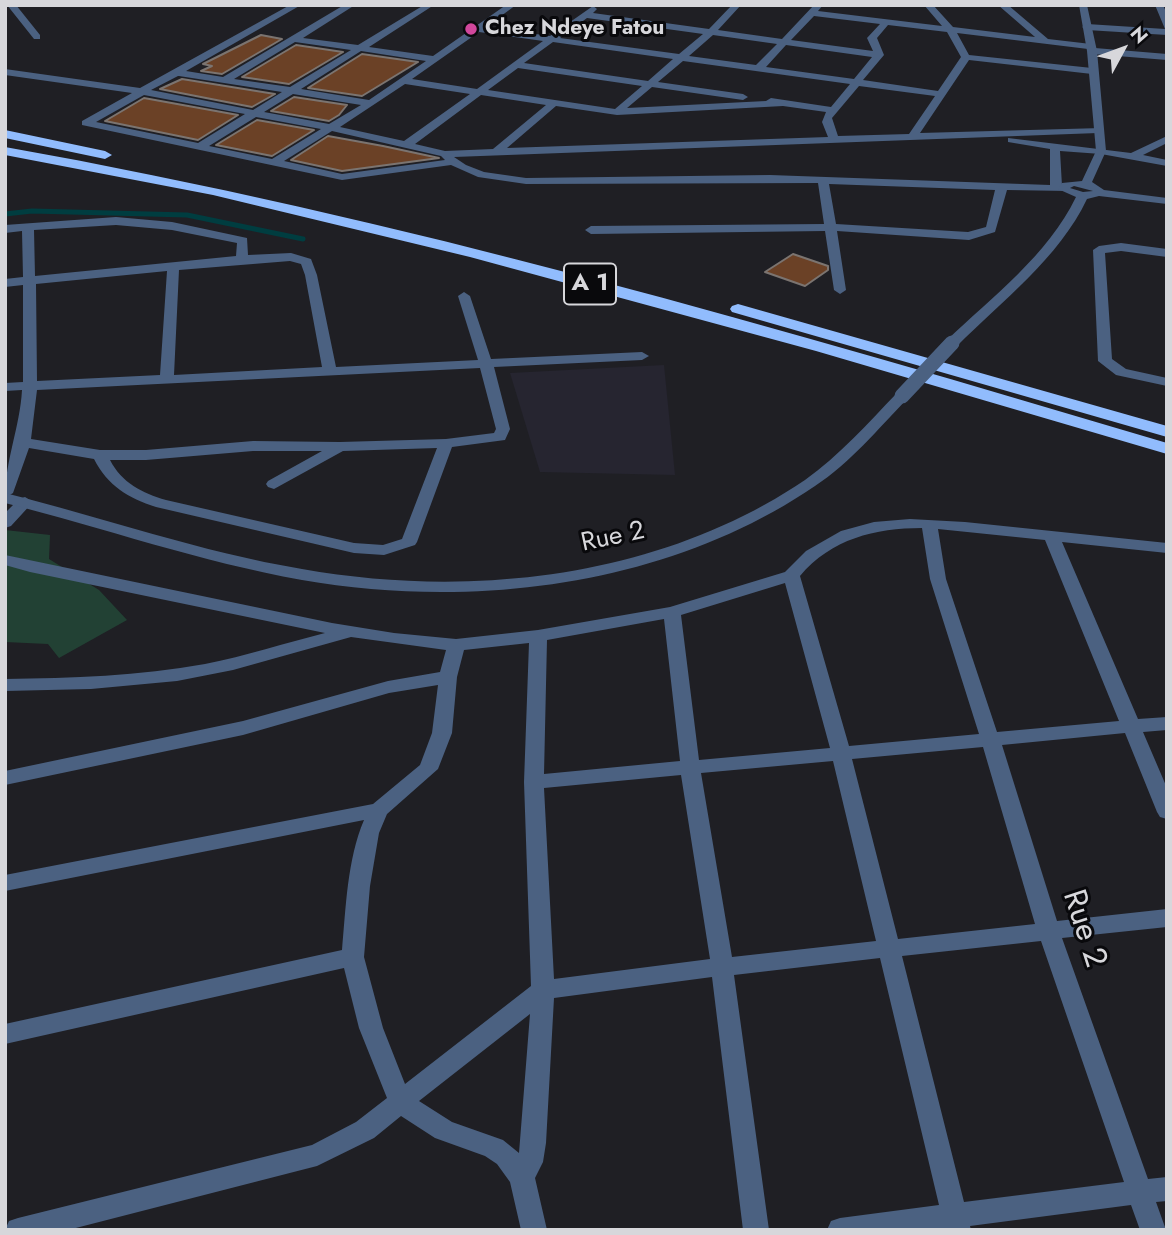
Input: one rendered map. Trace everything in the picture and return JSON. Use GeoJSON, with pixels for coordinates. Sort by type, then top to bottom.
{"type":"FeatureCollection","features":[{"type":"Feature","properties":{"kind":"highway","name":"A 1"},"geometry":{"type":"LineString","coordinates":[[5,134],[510,249],[828,333],[1167,432]]}},
{"type":"Feature","properties":{"kind":"highway","name":"A 1"},"geometry":{"type":"LineString","coordinates":[[5,150],[242,197],[505,261],[964,388],[1167,449]]}},
{"type":"Feature","properties":{"kind":"street"},"geometry":{"type":"LineString","coordinates":[[10,5],[37,37]]}},
{"type":"Feature","properties":{"kind":"street"},"geometry":{"type":"LineString","coordinates":[[298,5],[86,123],[348,178],[448,158],[495,153],[686,162],[823,179],[1084,190],[1167,201]]}},
{"type":"Feature","properties":{"kind":"street"},"geometry":{"type":"LineString","coordinates":[[225,80],[351,5]]}},
{"type":"Feature","properties":{"kind":"street"},"geometry":{"type":"LineString","coordinates":[[200,147],[430,5]]}},
{"type":"Feature","properties":{"kind":"street"},"geometry":{"type":"LineString","coordinates":[[272,164],[371,103],[512,5]]}},
{"type":"Feature","properties":{"kind":"street"},"geometry":{"type":"LineString","coordinates":[[406,145],[598,5]]}},
{"type":"Feature","properties":{"kind":"street"},"geometry":{"type":"LineString","coordinates":[[617,112],[711,32],[737,5]]}},
{"type":"Feature","properties":{"kind":"street"},"geometry":{"type":"LineString","coordinates":[[928,5],[966,57]]}},
{"type":"Feature","properties":{"kind":"street"},"geometry":{"type":"LineString","coordinates":[[1002,5],[1045,41]]}},
{"type":"Feature","properties":{"kind":"street"},"geometry":{"type":"LineString","coordinates":[[1083,5],[1092,49],[1101,151]]}},
{"type":"Feature","properties":{"kind":"street"},"geometry":{"type":"LineString","coordinates":[[1087,27],[1167,30],[1159,5]]}},
{"type":"Feature","properties":{"kind":"street"},"geometry":{"type":"LineString","coordinates":[[759,68],[816,9],[886,22],[1167,57]]}},
{"type":"Feature","properties":{"kind":"street"},"geometry":{"type":"LineString","coordinates":[[585,15],[879,55]]}},
{"type":"Feature","properties":{"kind":"street"},"geometry":{"type":"LineString","coordinates":[[879,55],[872,38],[886,22]]}},
{"type":"Feature","properties":{"kind":"street"},"geometry":{"type":"LineString","coordinates":[[479,29],[940,94]]}},
{"type":"Feature","properties":{"kind":"street"},"geometry":{"type":"LineString","coordinates":[[293,39],[435,59]]}},
{"type":"Feature","properties":{"kind":"street"},"geometry":{"type":"LineString","coordinates":[[834,139],[827,122],[833,110],[879,55]]}},
{"type":"Feature","properties":{"kind":"street"},"geometry":{"type":"LineString","coordinates":[[966,57],[1092,71]]}},
{"type":"Feature","properties":{"kind":"street"},"geometry":{"type":"LineString","coordinates":[[913,136],[966,57]]}},
{"type":"Feature","properties":{"kind":"street"},"geometry":{"type":"LineString","coordinates":[[516,65],[833,110]]}},
{"type":"Feature","properties":{"kind":"street"},"geometry":{"type":"LineString","coordinates":[[5,72],[144,92],[332,128],[448,158],[490,177],[526,181],[686,162],[834,139],[1098,130]]}},
{"type":"Feature","properties":{"kind":"street"},"geometry":{"type":"LineString","coordinates":[[179,73],[371,103]]}},
{"type":"Feature","properties":{"kind":"street"},"geometry":{"type":"LineString","coordinates":[[404,81],[617,112],[782,103]]}},
{"type":"Feature","properties":{"kind":"street"},"geometry":{"type":"LineString","coordinates":[[495,153],[554,103]]}},
{"type":"Feature","properties":{"kind":"street"},"geometry":{"type":"LineString","coordinates":[[974,134],[1167,163]]}},
{"type":"Feature","properties":{"kind":"street"},"geometry":{"type":"LineString","coordinates":[[1132,157],[1167,139]]}},
{"type":"Feature","properties":{"kind":"street"},"geometry":{"type":"LineString","coordinates":[[1055,147],[1060,189]]}},
{"type":"Feature","properties":{"kind":"street","name":"Rue 2"},"geometry":{"type":"LineString","coordinates":[[5,496],[275,568],[343,581],[419,588],[561,577],[613,569],[665,555],[713,537],[768,510],[812,482],[839,460],[1051,244],[1079,207],[1101,151]]}},
{"type":"Feature","properties":{"kind":"street"},"geometry":{"type":"LineString","coordinates":[[823,179],[839,290]]}},
{"type":"Feature","properties":{"kind":"street"},"geometry":{"type":"LineString","coordinates":[[591,230],[830,227],[953,236],[978,234],[991,229],[1002,186]]}},
{"type":"Feature","properties":{"kind":"street"},"geometry":{"type":"LineString","coordinates":[[5,229],[104,220],[172,226],[243,241],[242,259]]}},
{"type":"Feature","properties":{"kind":"street"},"geometry":{"type":"LineString","coordinates":[[5,496],[15,474],[30,386],[28,227]]}},
{"type":"Feature","properties":{"kind":"street"},"geometry":{"type":"LineString","coordinates":[[1167,253],[1121,247],[1099,250],[1105,361],[1121,372],[1167,382]]}},
{"type":"Feature","properties":{"kind":"street"},"geometry":{"type":"LineString","coordinates":[[5,283],[242,259],[291,257],[307,262],[330,373]]}},
{"type":"Feature","properties":{"kind":"street"},"geometry":{"type":"LineString","coordinates":[[167,380],[173,267]]}},
{"type":"Feature","properties":{"kind":"street"},"geometry":{"type":"LineString","coordinates":[[22,442],[100,455],[146,455],[253,446],[340,447],[446,443],[494,438],[503,434],[475,324],[464,296]]}},
{"type":"Feature","properties":{"kind":"street"},"geometry":{"type":"LineString","coordinates":[[5,387],[642,356]]}},
{"type":"Feature","properties":{"kind":"street"},"geometry":{"type":"LineString","coordinates":[[100,455],[109,473],[137,496],[304,538],[354,548],[384,550],[409,542],[446,443]]}},
{"type":"Feature","properties":{"kind":"street"},"geometry":{"type":"LineString","coordinates":[[274,484],[340,447]]}},
{"type":"Feature","properties":{"kind":"street"},"geometry":{"type":"LineString","coordinates":[[5,523],[25,502]]}},
{"type":"Feature","properties":{"kind":"street"},"geometry":{"type":"LineString","coordinates":[[5,560],[51,573],[149,590],[352,632],[419,643],[456,645],[538,636],[672,612],[791,576],[801,563],[855,531],[884,525],[929,524],[1167,548]]}},
{"type":"Feature","properties":{"kind":"street","name":"Rue 2"},"geometry":{"type":"LineString","coordinates":[[929,524],[938,579],[1048,929],[1154,1190],[1153,1230]]}},
{"type":"Feature","properties":{"kind":"street"},"geometry":{"type":"LineString","coordinates":[[1051,535],[1167,812]]}},
{"type":"Feature","properties":{"kind":"street"},"geometry":{"type":"LineString","coordinates":[[791,576],[841,753],[956,1222]]}},
{"type":"Feature","properties":{"kind":"street"},"geometry":{"type":"LineString","coordinates":[[672,612],[690,767],[722,967],[756,1230]]}},
{"type":"Feature","properties":{"kind":"street"},"geometry":{"type":"LineString","coordinates":[[5,685],[104,682],[207,668],[233,664],[352,632]]}},
{"type":"Feature","properties":{"kind":"street"},"geometry":{"type":"LineString","coordinates":[[522,1178],[530,1162],[533,1143],[543,990],[534,782],[538,636]]}},
{"type":"Feature","properties":{"kind":"street"},"geometry":{"type":"LineString","coordinates":[[456,645],[448,677],[442,733],[428,769],[379,810],[369,833],[359,886],[352,957],[371,1028],[401,1103],[444,1130],[494,1148],[506,1156],[522,1178],[534,1230]]}},
{"type":"Feature","properties":{"kind":"street"},"geometry":{"type":"LineString","coordinates":[[5,778],[243,728],[365,693],[448,677]]}},
{"type":"Feature","properties":{"kind":"street"},"geometry":{"type":"LineString","coordinates":[[534,782],[1167,723]]}},
{"type":"Feature","properties":{"kind":"street"},"geometry":{"type":"LineString","coordinates":[[5,883],[379,810]]}},
{"type":"Feature","properties":{"kind":"street"},"geometry":{"type":"LineString","coordinates":[[18,1230],[317,1156],[365,1130],[543,990],[1048,929],[1167,918]]}},
{"type":"Feature","properties":{"kind":"street"},"geometry":{"type":"LineString","coordinates":[[5,1034],[352,957]]}},
{"type":"Feature","properties":{"kind":"street"},"geometry":{"type":"LineString","coordinates":[[840,1230],[956,1222],[1154,1190]]}},
{"type":"Feature","properties":{"kind":"shaded area"},"geometry":{"type":"Polygon","coordinates":[[[664,365],[675,475],[540,472],[510,373],[664,365]]]}},
{"type":"Feature","properties":{"kind":"green space"},"geometry":{"type":"Polygon","coordinates":[[[5,530],[50,535],[49,559],[99,590],[127,620],[59,658],[48,644],[5,642],[5,530]]]}},
{"type":"Feature","properties":{"kind":"building"},"geometry":{"type":"Polygon","coordinates":[[[261,35],[282,39],[222,74],[201,71],[212,66],[203,64],[261,35]]]}},
{"type":"Feature","properties":{"kind":"building"},"geometry":{"type":"Polygon","coordinates":[[[296,45],[343,52],[289,84],[242,77],[296,45]]]}},
{"type":"Feature","properties":{"kind":"building"},"geometry":{"type":"Polygon","coordinates":[[[362,54],[418,62],[362,96],[308,88],[362,54]]]}},
{"type":"Feature","properties":{"kind":"building"},"geometry":{"type":"Polygon","coordinates":[[[182,79],[275,94],[252,107],[160,89],[182,79]]]}},
{"type":"Feature","properties":{"kind":"building"},"geometry":{"type":"Polygon","coordinates":[[[294,97],[347,105],[339,115],[329,121],[271,111],[294,97]]]}},
{"type":"Feature","properties":{"kind":"building"},"geometry":{"type":"Polygon","coordinates":[[[144,98],[238,115],[198,140],[105,121],[144,98]]]}},
{"type":"Feature","properties":{"kind":"building"},"geometry":{"type":"Polygon","coordinates":[[[257,120],[314,130],[272,156],[216,145],[257,120]]]}},
{"type":"Feature","properties":{"kind":"building"},"geometry":{"type":"Polygon","coordinates":[[[328,136],[439,158],[342,171],[291,160],[328,136]]]}},
{"type":"Feature","properties":{"kind":"building"},"geometry":{"type":"Polygon","coordinates":[[[793,254],[828,266],[828,270],[805,286],[765,272],[793,254]]]}},
{"type":"Feature","properties":{"kind":"waterway"},"geometry":{"type":"LineString","coordinates":[[5,214],[32,211],[187,215],[303,239]]}},
{"type":"Feature","properties":{"kind":"place","name":"Chez Ndeye Fatou"},"geometry":{"type":"Point","coordinates":[471,29]}}]}
